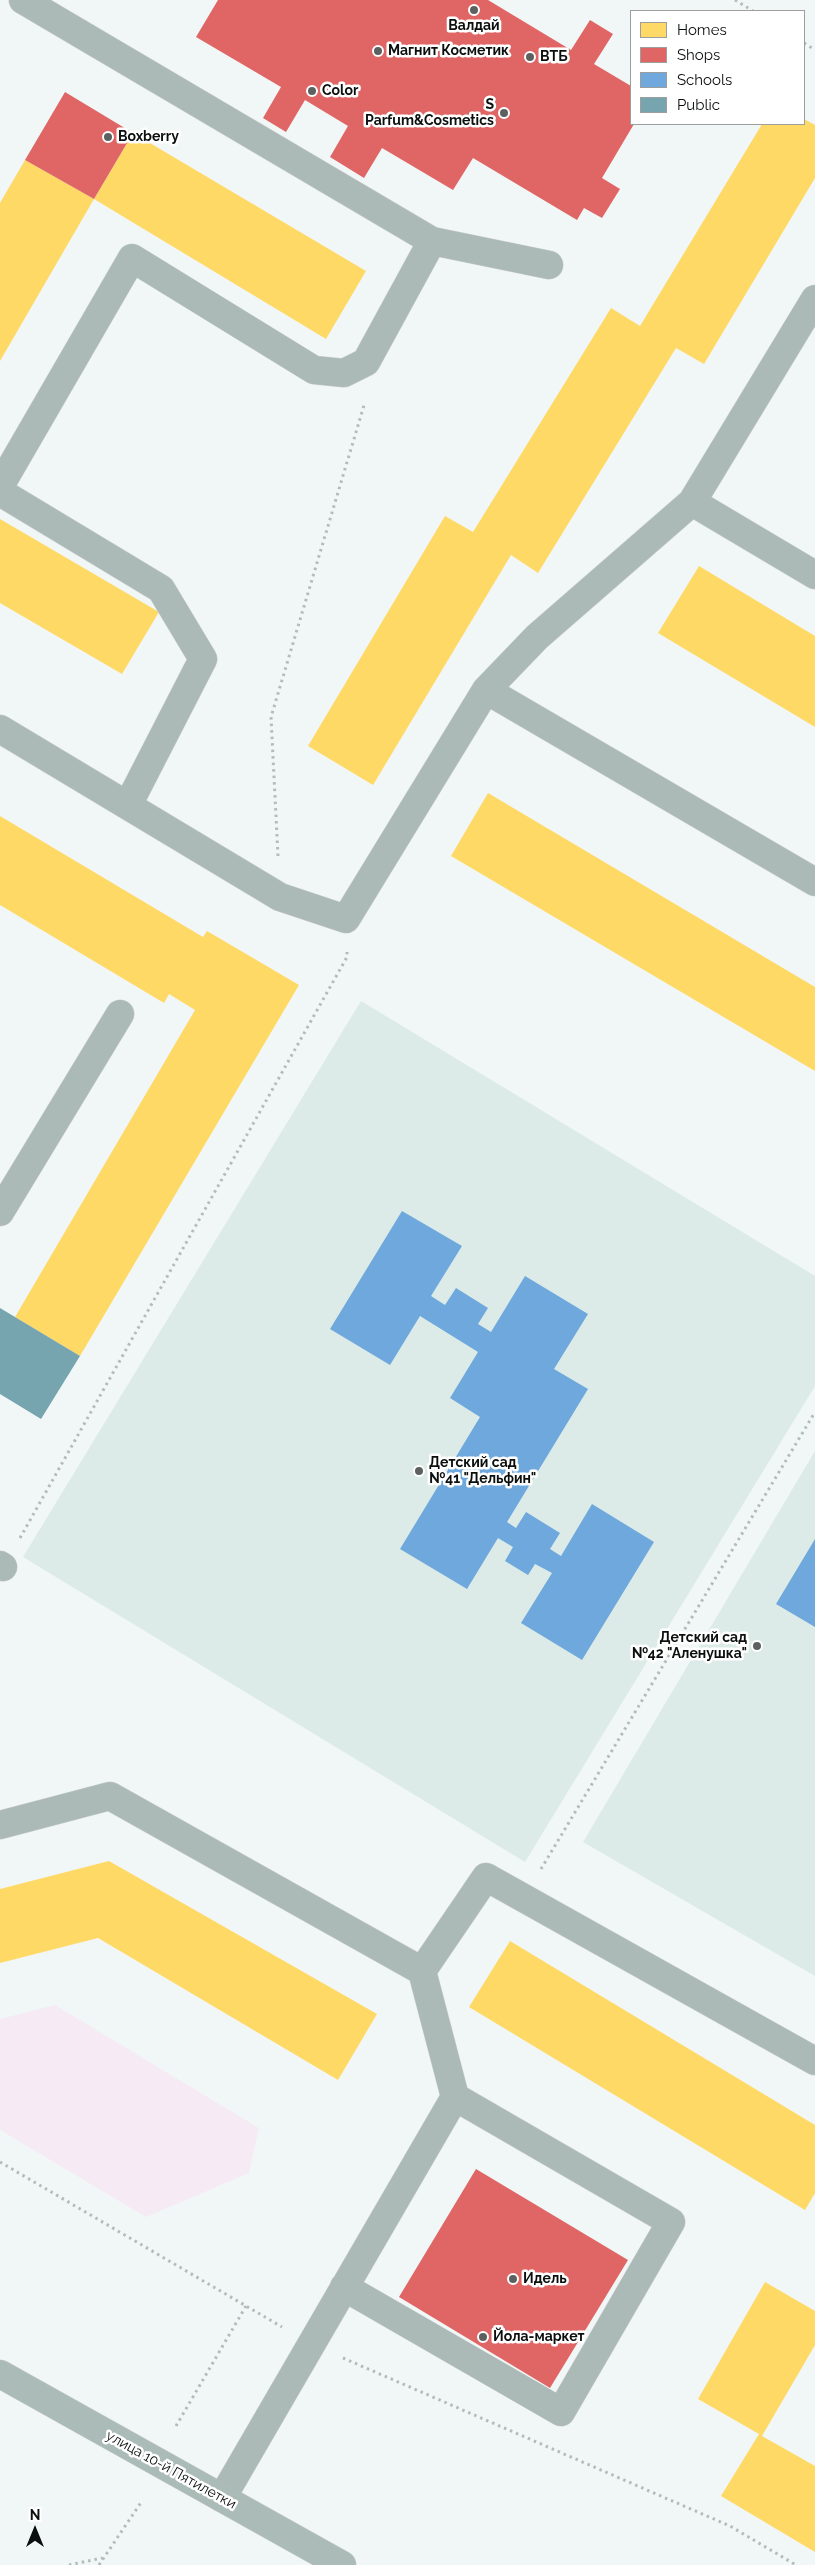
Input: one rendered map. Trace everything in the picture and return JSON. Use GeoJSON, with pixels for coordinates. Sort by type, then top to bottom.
{"type":"FeatureCollection","features":[{"type":"Feature","properties":{"kind":"main road","name":"улица 10-й Пятилетки"},"geometry":{"type":"LineString","coordinates":[[0,2374],[342,2565]]}},
{"type":"Feature","properties":{"kind":"lane"},"geometry":{"type":"LineString","coordinates":[[23,0],[432,242],[549,265]]}},
{"type":"Feature","properties":{"kind":"lane"},"geometry":{"type":"LineString","coordinates":[[0,486],[132,258],[314,370],[344,373],[366,362],[432,242]]}},
{"type":"Feature","properties":{"kind":"lane"},"geometry":{"type":"LineString","coordinates":[[0,729],[280,897],[346,919],[486,690],[537,637],[692,502],[815,299]]}},
{"type":"Feature","properties":{"kind":"lane"},"geometry":{"type":"LineString","coordinates":[[0,492],[161,589],[203,659],[128,805]]}},
{"type":"Feature","properties":{"kind":"lane"},"geometry":{"type":"LineString","coordinates":[[692,502],[815,575]]}},
{"type":"Feature","properties":{"kind":"lane"},"geometry":{"type":"LineString","coordinates":[[486,690],[815,882]]}},
{"type":"Feature","properties":{"kind":"lane"},"geometry":{"type":"LineString","coordinates":[[0,1212],[120,1014]]}},
{"type":"Feature","properties":{"kind":"lane"},"geometry":{"type":"LineString","coordinates":[[0,1825],[110,1796],[422,1971],[455,2097],[222,2498]]}},
{"type":"Feature","properties":{"kind":"lane"},"geometry":{"type":"LineString","coordinates":[[422,1971],[486,1876],[815,2061]]}},
{"type":"Feature","properties":{"kind":"lane"},"geometry":{"type":"LineString","coordinates":[[344,2287],[561,2412],[671,2222],[455,2097]]}},
{"type":"Feature","properties":{"kind":"path"},"geometry":{"type":"LineString","coordinates":[[735,0],[751,10]]}},
{"type":"Feature","properties":{"kind":"path"},"geometry":{"type":"LineString","coordinates":[[280,897],[271,717],[370,386],[366,362]]}},
{"type":"Feature","properties":{"kind":"path"},"geometry":{"type":"LineString","coordinates":[[2,1566],[347,957],[346,919]]}},
{"type":"Feature","properties":{"kind":"path"},"geometry":{"type":"LineString","coordinates":[[524,1897],[815,1412]]}},
{"type":"Feature","properties":{"kind":"path"},"geometry":{"type":"LineString","coordinates":[[0,2162],[310,2344],[730,2526],[796,2565]]}},
{"type":"Feature","properties":{"kind":"path"},"geometry":{"type":"LineString","coordinates":[[176,2426],[246,2306]]}},
{"type":"Feature","properties":{"kind":"path"},"geometry":{"type":"LineString","coordinates":[[100,2565],[142,2501]]}},
{"type":"Feature","properties":{"kind":"path"},"geometry":{"type":"LineString","coordinates":[[69,2565],[103,2558]]}},
{"type":"Feature","properties":{"kind":"shaded area","name":"Детский сад №41 \"Дельфин\""},"geometry":{"type":"Polygon","coordinates":[[[361,1001],[815,1276],[815,1386],[525,1862],[23,1557],[361,1001]]]}},
{"type":"Feature","properties":{"kind":"shaded area","name":"Детский сад №42 \"Аленушка\""},"geometry":{"type":"Polygon","coordinates":[[[815,1451],[815,1976],[583,1842],[815,1451]]]}},
{"type":"Feature","properties":{"kind":"shaded area"},"geometry":{"type":"Polygon","coordinates":[[[55,2005],[259,2128],[249,2173],[146,2217],[0,2130],[0,2019],[55,2005]]]}},
{"type":"Feature","properties":{"kind":"building: Homes"},"geometry":{"type":"Polygon","coordinates":[[[805,120],[815,125],[815,178],[704,364],[676,348],[538,573],[511,555],[373,785],[308,746],[445,516],[473,532],[611,308],[640,326],[761,125],[805,125],[805,120]]]}},
{"type":"Feature","properties":{"kind":"building: Homes"},"geometry":{"type":"Polygon","coordinates":[[[133,133],[366,271],[326,339],[94,199],[133,133]]]}},
{"type":"Feature","properties":{"kind":"building: Homes"},"geometry":{"type":"Polygon","coordinates":[[[25,160],[94,199],[0,361],[0,203],[25,160]]]}},
{"type":"Feature","properties":{"kind":"building: Homes"},"geometry":{"type":"Polygon","coordinates":[[[0,519],[159,612],[122,674],[0,603],[0,519]]]}},
{"type":"Feature","properties":{"kind":"building: Homes"},"geometry":{"type":"Polygon","coordinates":[[[699,566],[815,636],[815,727],[658,633],[699,566]]]}},
{"type":"Feature","properties":{"kind":"building: Homes"},"geometry":{"type":"Polygon","coordinates":[[[488,793],[815,987],[815,1071],[451,856],[488,793]]]}},
{"type":"Feature","properties":{"kind":"building: Homes"},"geometry":{"type":"Polygon","coordinates":[[[0,816],[203,937],[207,931],[299,985],[80,1356],[15,1317],[195,1010],[169,994],[164,1003],[0,905],[0,816]]]}},
{"type":"Feature","properties":{"kind":"building: Homes"},"geometry":{"type":"Polygon","coordinates":[[[109,1861],[377,2014],[338,2080],[98,1938],[0,1963],[0,1889],[109,1861]]]}},
{"type":"Feature","properties":{"kind":"building: Homes"},"geometry":{"type":"Polygon","coordinates":[[[510,1941],[815,2125],[815,2193],[805,2210],[469,2007],[510,1941]]]}},
{"type":"Feature","properties":{"kind":"building: Homes"},"geometry":{"type":"Polygon","coordinates":[[[765,2282],[815,2311],[815,2345],[762,2436],[815,2466],[815,2552],[721,2496],[759,2434],[698,2399],[765,2282]]]}},
{"type":"Feature","properties":{"kind":"building: Shops"},"geometry":{"type":"Polygon","coordinates":[[[218,0],[488,0],[571,50],[590,20],[613,34],[594,64],[630,85],[630,125],[633,125],[602,178],[620,189],[602,218],[584,208],[577,220],[473,158],[453,190],[382,148],[364,178],[330,157],[348,126],[305,100],[286,132],[263,118],[281,87],[196,37],[218,0]]]}},
{"type":"Feature","properties":{"kind":"building: Shops"},"geometry":{"type":"Polygon","coordinates":[[[65,92],[133,133],[94,199],[25,160],[65,92]]]}},
{"type":"Feature","properties":{"kind":"building: Shops","name":"Идель"},"geometry":{"type":"Polygon","coordinates":[[[476,2169],[628,2260],[550,2388],[399,2297],[476,2169]]]}},
{"type":"Feature","properties":{"kind":"building: Schools"},"geometry":{"type":"Polygon","coordinates":[[[402,1211],[462,1246],[431,1296],[445,1305],[456,1288],[488,1308],[478,1324],[491,1332],[525,1276],[588,1314],[554,1369],[588,1389],[507,1522],[516,1528],[526,1512],[560,1533],[550,1549],[561,1556],[592,1504],[654,1542],[582,1660],[521,1623],[552,1573],[535,1564],[528,1575],[505,1561],[513,1547],[498,1538],[467,1589],[400,1549],[480,1417],[450,1398],[478,1352],[420,1316],[390,1365],[330,1329],[402,1211]]]}},
{"type":"Feature","properties":{"kind":"building: Schools"},"geometry":{"type":"Polygon","coordinates":[[[815,1539],[815,1627],[776,1604],[815,1539]]]}},
{"type":"Feature","properties":{"kind":"building: Public"},"geometry":{"type":"Polygon","coordinates":[[[0,1308],[80,1356],[41,1419],[0,1394],[0,1308]]]}},
{"type":"Feature","properties":{"kind":"place","name":"Валдай"},"geometry":{"type":"Point","coordinates":[474,10]}},
{"type":"Feature","properties":{"kind":"place","name":"Магнит Косметик"},"geometry":{"type":"Point","coordinates":[378,51]}},
{"type":"Feature","properties":{"kind":"place","name":"ВТБ"},"geometry":{"type":"Point","coordinates":[530,57]}},
{"type":"Feature","properties":{"kind":"place","name":"Color"},"geometry":{"type":"Point","coordinates":[312,91]}},
{"type":"Feature","properties":{"kind":"place","name":"S Parfum&Cosmetics"},"geometry":{"type":"Point","coordinates":[504,113]}},
{"type":"Feature","properties":{"kind":"place","name":"Boxberry"},"geometry":{"type":"Point","coordinates":[108,137]}},
{"type":"Feature","properties":{"kind":"place","name":"Детский сад №41 \"Дельфин\""},"geometry":{"type":"Point","coordinates":[419,1471]}},
{"type":"Feature","properties":{"kind":"place","name":"Детский сад №42 \"Аленушка\""},"geometry":{"type":"Point","coordinates":[757,1646]}},
{"type":"Feature","properties":{"kind":"place","name":"Идель"},"geometry":{"type":"Point","coordinates":[513,2279]}},
{"type":"Feature","properties":{"kind":"place","name":"Йола-маркет"},"geometry":{"type":"Point","coordinates":[483,2337]}}]}
